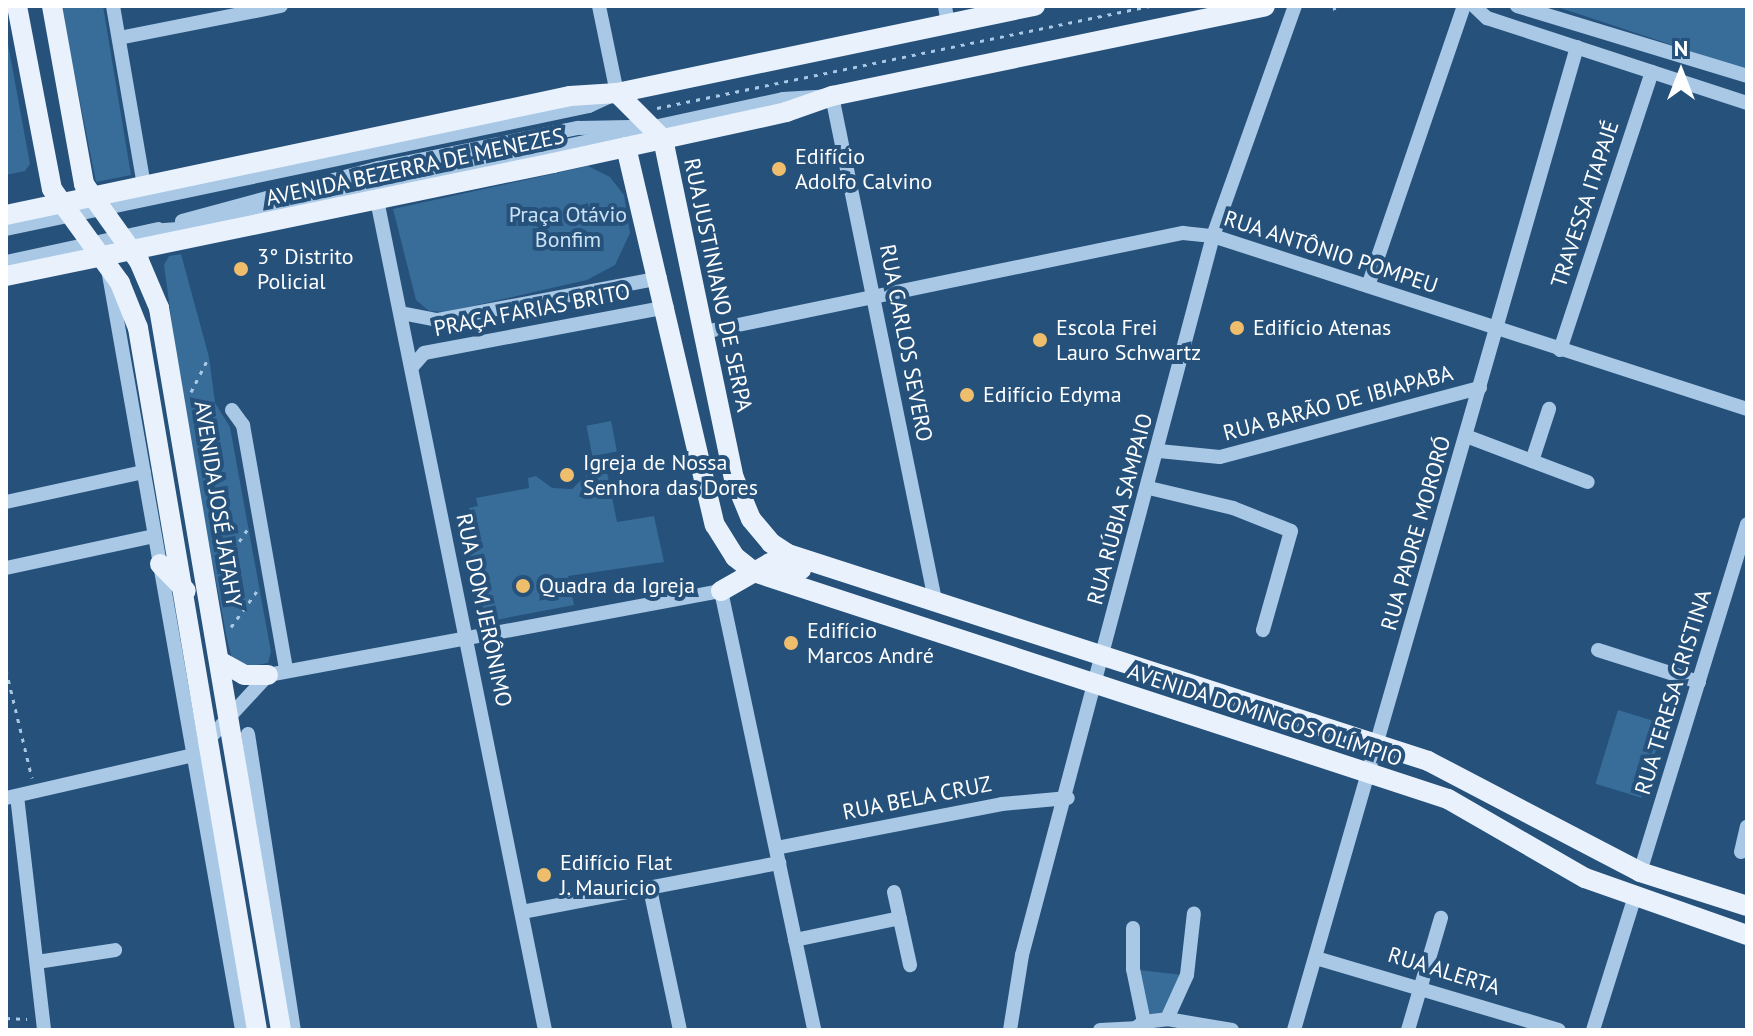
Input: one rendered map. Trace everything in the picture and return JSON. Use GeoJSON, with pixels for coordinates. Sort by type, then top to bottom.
{"type":"FeatureCollection","features":[{"type":"Feature","properties":{"kind":"main road","name":"AVENIDA JOSÉ JATAHY"},"geometry":{"type":"LineString","coordinates":[[17,6],[52,189],[120,283],[138,328],[186,591],[257,1030]]}},
{"type":"Feature","properties":{"kind":"main road","name":"AVENIDA JOSÉ JATAHY"},"geometry":{"type":"LineString","coordinates":[[52,6],[84,184],[127,244],[159,308],[230,717],[248,795],[281,1030]]}},
{"type":"Feature","properties":{"kind":"main road","name":"AVENIDA BEZERRA DE MENEZES"},"geometry":{"type":"LineString","coordinates":[[6,215],[66,210],[98,203],[144,185],[585,93],[617,93],[947,15],[1035,6]]}},
{"type":"Feature","properties":{"kind":"main road","name":"AVENIDA BEZERRA DE MENEZES"},"geometry":{"type":"LineString","coordinates":[[6,276],[99,257],[127,244],[377,200],[626,147],[656,124],[786,112],[832,96],[1265,6]]}},
{"type":"Feature","properties":{"kind":"main road"},"geometry":{"type":"LineString","coordinates":[[617,93],[656,124]]}},
{"type":"Feature","properties":{"kind":"main road","name":"RUA JUSTINIANO DE SERPA"},"geometry":{"type":"LineString","coordinates":[[656,124],[734,478],[751,519],[771,543]]}},
{"type":"Feature","properties":{"kind":"main road"},"geometry":{"type":"LineString","coordinates":[[626,147],[667,307],[715,525],[735,557],[754,572]]}},
{"type":"Feature","properties":{"kind":"main road"},"geometry":{"type":"LineString","coordinates":[[721,591],[751,519]]}},
{"type":"Feature","properties":{"kind":"main road","name":"AVENIDA DOMINGOS OLÍMPIO"},"geometry":{"type":"LineString","coordinates":[[771,543],[788,554],[1105,653],[1452,771],[1640,872],[1747,906]]}},
{"type":"Feature","properties":{"kind":"main road"},"geometry":{"type":"LineString","coordinates":[[721,591],[777,562],[850,587],[900,589]]}},
{"type":"Feature","properties":{"kind":"main road"},"geometry":{"type":"LineString","coordinates":[[160,564],[186,591]]}},
{"type":"Feature","properties":{"kind":"main road","name":"AVENIDA DOMINGOS OLÍMPIO"},"geometry":{"type":"LineString","coordinates":[[754,572],[1448,799],[1565,868],[1634,899],[1747,935]]}},
{"type":"Feature","properties":{"kind":"main road"},"geometry":{"type":"LineString","coordinates":[[221,662],[244,675],[277,672]]}},
{"type":"Feature","properties":{"kind":"street"},"geometry":{"type":"LineString","coordinates":[[113,6],[144,185]]}},
{"type":"Feature","properties":{"kind":"street"},"geometry":{"type":"LineString","coordinates":[[119,38],[281,6]]}},
{"type":"Feature","properties":{"kind":"street"},"geometry":{"type":"LineString","coordinates":[[599,6],[617,93]]}},
{"type":"Feature","properties":{"kind":"street","name":"RUA RÚBIA SAMPAIO"},"geometry":{"type":"LineString","coordinates":[[1010,1030],[1022,955],[1068,798],[1213,236],[1295,6]]}},
{"type":"Feature","properties":{"kind":"street"},"geometry":{"type":"LineString","coordinates":[[1368,286],[1464,6]]}},
{"type":"Feature","properties":{"kind":"street"},"geometry":{"type":"LineString","coordinates":[[1474,6],[1487,18],[1747,103]]}},
{"type":"Feature","properties":{"kind":"street"},"geometry":{"type":"LineString","coordinates":[[1517,6],[1747,76]]}},
{"type":"Feature","properties":{"kind":"street","name":"RUA PADRE MORORÓ"},"geometry":{"type":"LineString","coordinates":[[1294,1030],[1379,744],[1577,47]]}},
{"type":"Feature","properties":{"kind":"street","name":"TRAVESSA ITAPAJÉ"},"geometry":{"type":"LineString","coordinates":[[1560,350],[1652,72]]}},
{"type":"Feature","properties":{"kind":"street","name":"AVENIDA BEZERRA DE MENEZES"},"geometry":{"type":"LineString","coordinates":[[98,203],[573,110],[617,93]]}},
{"type":"Feature","properties":{"kind":"street","name":"RUA CARLOS SEVERO"},"geometry":{"type":"LineString","coordinates":[[832,96],[935,600]]}},
{"type":"Feature","properties":{"kind":"street","name":"AVENIDA BEZERRA DE MENEZES"},"geometry":{"type":"LineString","coordinates":[[127,244],[150,231],[189,228],[656,124]]}},
{"type":"Feature","properties":{"kind":"street","name":"RUA DOM JERÔNIMO"},"geometry":{"type":"LineString","coordinates":[[377,200],[545,1030]]}},
{"type":"Feature","properties":{"kind":"street","name":"AVENIDA BEZERRA DE MENEZES"},"geometry":{"type":"LineString","coordinates":[[6,229],[66,210]]}},
{"type":"Feature","properties":{"kind":"street","name":"RUA ANTÔNIO POMPEU"},"geometry":{"type":"LineString","coordinates":[[704,332],[1162,234],[1213,236],[1747,409]]}},
{"type":"Feature","properties":{"kind":"street","name":"AVENIDA BEZERRA DE MENEZES"},"geometry":{"type":"LineString","coordinates":[[6,262],[99,257]]}},
{"type":"Feature","properties":{"kind":"street","name":"AVENIDA JOSÉ JATAHY"},"geometry":{"type":"LineString","coordinates":[[99,257],[144,472],[242,1030]]}},
{"type":"Feature","properties":{"kind":"street","name":"PRAÇA FARIAS BRITO"},"geometry":{"type":"LineString","coordinates":[[401,313],[438,320],[660,278]]}},
{"type":"Feature","properties":{"kind":"street","name":"PRAÇA FARIAS BRITO"},"geometry":{"type":"LineString","coordinates":[[412,367],[424,353],[667,307]]}},
{"type":"Feature","properties":{"kind":"street","name":"RUA BARÃO DE IBIAPABA"},"geometry":{"type":"LineString","coordinates":[[1159,451],[1220,457],[1480,388]]}},
{"type":"Feature","properties":{"kind":"street"},"geometry":{"type":"LineString","coordinates":[[1532,461],[1549,409]]}},
{"type":"Feature","properties":{"kind":"street","name":"AVENIDA JOSÉ JATAHY"},"geometry":{"type":"LineString","coordinates":[[232,410],[243,425],[277,672]]}},
{"type":"Feature","properties":{"kind":"street"},"geometry":{"type":"LineString","coordinates":[[1466,436],[1588,482]]}},
{"type":"Feature","properties":{"kind":"street"},"geometry":{"type":"LineString","coordinates":[[6,502],[144,472]]}},
{"type":"Feature","properties":{"kind":"street"},"geometry":{"type":"LineString","coordinates":[[1149,488],[1233,508],[1291,531],[1263,630]]}},
{"type":"Feature","properties":{"kind":"street","name":"RUA TERESA CRISTINA"},"geometry":{"type":"LineString","coordinates":[[1640,872],[1747,524]]}},
{"type":"Feature","properties":{"kind":"street"},"geometry":{"type":"LineString","coordinates":[[6,568],[154,536]]}},
{"type":"Feature","properties":{"kind":"street"},"geometry":{"type":"LineString","coordinates":[[43,1025],[37,962],[12,797],[194,755],[277,672],[721,591],[814,1030]]}},
{"type":"Feature","properties":{"kind":"street"},"geometry":{"type":"LineString","coordinates":[[1598,650],[1699,682]]}},
{"type":"Feature","properties":{"kind":"street","name":"AVENIDA JOSÉ JATAHY"},"geometry":{"type":"LineString","coordinates":[[248,734],[248,795],[294,1030]]}},
{"type":"Feature","properties":{"kind":"street","name":"RUA BELA CRUZ"},"geometry":{"type":"LineString","coordinates":[[776,848],[1002,804],[1068,798]]}},
{"type":"Feature","properties":{"kind":"street"},"geometry":{"type":"LineString","coordinates":[[1741,852],[1747,827]]}},
{"type":"Feature","properties":{"kind":"street"},"geometry":{"type":"LineString","coordinates":[[522,912],[779,863]]}},
{"type":"Feature","properties":{"kind":"street"},"geometry":{"type":"LineString","coordinates":[[650,889],[680,1030]]}},
{"type":"Feature","properties":{"kind":"street"},"geometry":{"type":"LineString","coordinates":[[894,892],[910,965]]}},
{"type":"Feature","properties":{"kind":"street"},"geometry":{"type":"LineString","coordinates":[[1593,1030],[1634,899]]}},
{"type":"Feature","properties":{"kind":"street"},"geometry":{"type":"LineString","coordinates":[[1167,1019],[1187,975],[1194,913]]}},
{"type":"Feature","properties":{"kind":"street"},"geometry":{"type":"LineString","coordinates":[[795,940],[900,918]]}},
{"type":"Feature","properties":{"kind":"street"},"geometry":{"type":"LineString","coordinates":[[1408,1030],[1441,918]]}},
{"type":"Feature","properties":{"kind":"street"},"geometry":{"type":"LineString","coordinates":[[1133,928],[1137,1027]]}},
{"type":"Feature","properties":{"kind":"street"},"geometry":{"type":"LineString","coordinates":[[37,962],[115,950]]}},
{"type":"Feature","properties":{"kind":"street","name":"RUA ALERTA"},"geometry":{"type":"LineString","coordinates":[[1316,958],[1421,986],[1559,1030]]}},
{"type":"Feature","properties":{"kind":"street"},"geometry":{"type":"LineString","coordinates":[[1100,1030],[1137,1027],[1167,1019],[1232,1030]]}},
{"type":"Feature","properties":{"kind":"path"},"geometry":{"type":"LineString","coordinates":[[656,124],[673,105],[1150,6]]}},
{"type":"Feature","properties":{"kind":"path"},"geometry":{"type":"LineString","coordinates":[[672,98],[673,105]]}},
{"type":"Feature","properties":{"kind":"path"},"geometry":{"type":"LineString","coordinates":[[190,394],[209,357]]}},
{"type":"Feature","properties":{"kind":"path"},"geometry":{"type":"LineString","coordinates":[[215,576],[249,528]]}},
{"type":"Feature","properties":{"kind":"path"},"geometry":{"type":"LineString","coordinates":[[226,634],[260,588]]}},
{"type":"Feature","properties":{"kind":"path"},"geometry":{"type":"LineString","coordinates":[[6,670],[36,792]]}},
{"type":"Feature","properties":{"kind":"path"},"geometry":{"type":"LineString","coordinates":[[6,1018],[43,1025]]}},
{"type":"Feature","properties":{"kind":"green space"},"geometry":{"type":"Polygon","coordinates":[[[61,6],[103,6],[131,175],[96,182],[61,6]]]}},
{"type":"Feature","properties":{"kind":"green space"},"geometry":{"type":"Polygon","coordinates":[[[1554,6],[1747,6],[1747,70],[1609,24],[1554,6]]]}},
{"type":"Feature","properties":{"kind":"green space"},"geometry":{"type":"Polygon","coordinates":[[[6,33],[30,164],[25,171],[6,175],[6,33]]]}},
{"type":"Feature","properties":{"kind":"green space","name":"Praça Otávio Bonfim"},"geometry":{"type":"Polygon","coordinates":[[[588,166],[610,177],[624,195],[630,233],[615,265],[587,280],[446,312],[429,311],[416,300],[393,209],[588,166]]]}},
{"type":"Feature","properties":{"kind":"green space"},"geometry":{"type":"Polygon","coordinates":[[[181,254],[209,357],[215,403],[230,427],[271,652],[268,663],[241,668],[233,664],[226,634],[183,406],[164,265],[169,256],[181,254]]]}},
{"type":"Feature","properties":{"kind":"green space"},"geometry":{"type":"Polygon","coordinates":[[[611,421],[617,451],[592,456],[586,426],[611,421]]]}},
{"type":"Feature","properties":{"kind":"green space"},"geometry":{"type":"Polygon","coordinates":[[[606,467],[617,522],[654,516],[664,562],[568,576],[574,605],[485,622],[478,617],[460,527],[472,524],[469,508],[478,506],[476,498],[529,488],[528,478],[536,476],[552,488],[572,489],[594,468],[606,467]]]}},
{"type":"Feature","properties":{"kind":"green space"},"geometry":{"type":"Polygon","coordinates":[[[1618,710],[1664,724],[1641,798],[1595,784],[1618,710]]]}},
{"type":"Feature","properties":{"kind":"green space"},"geometry":{"type":"Polygon","coordinates":[[[1139,970],[1183,975],[1165,1016],[1147,1015],[1139,970]]]}},
{"type":"Feature","properties":{"kind":"place","name":"Edifício Adolfo Calvino"},"geometry":{"type":"Point","coordinates":[779,169]}},
{"type":"Feature","properties":{"kind":"place","name":"3° Distrito Policial"},"geometry":{"type":"Point","coordinates":[241,269]}},
{"type":"Feature","properties":{"kind":"place","name":"Edifício Atenas"},"geometry":{"type":"Point","coordinates":[1237,328]}},
{"type":"Feature","properties":{"kind":"place","name":"Escola Frei Lauro Schwartz"},"geometry":{"type":"Point","coordinates":[1040,340]}},
{"type":"Feature","properties":{"kind":"place","name":"Edifício Edyma"},"geometry":{"type":"Point","coordinates":[967,395]}},
{"type":"Feature","properties":{"kind":"place","name":"Igreja de Nossa Senhora das Dores"},"geometry":{"type":"Point","coordinates":[567,475]}},
{"type":"Feature","properties":{"kind":"place","name":"Quadra da Igreja"},"geometry":{"type":"Point","coordinates":[523,586]}},
{"type":"Feature","properties":{"kind":"place","name":"Edifício Marcos André"},"geometry":{"type":"Point","coordinates":[791,643]}},
{"type":"Feature","properties":{"kind":"place","name":"Edifício Flat J. Mauricio"},"geometry":{"type":"Point","coordinates":[544,875]}}]}
